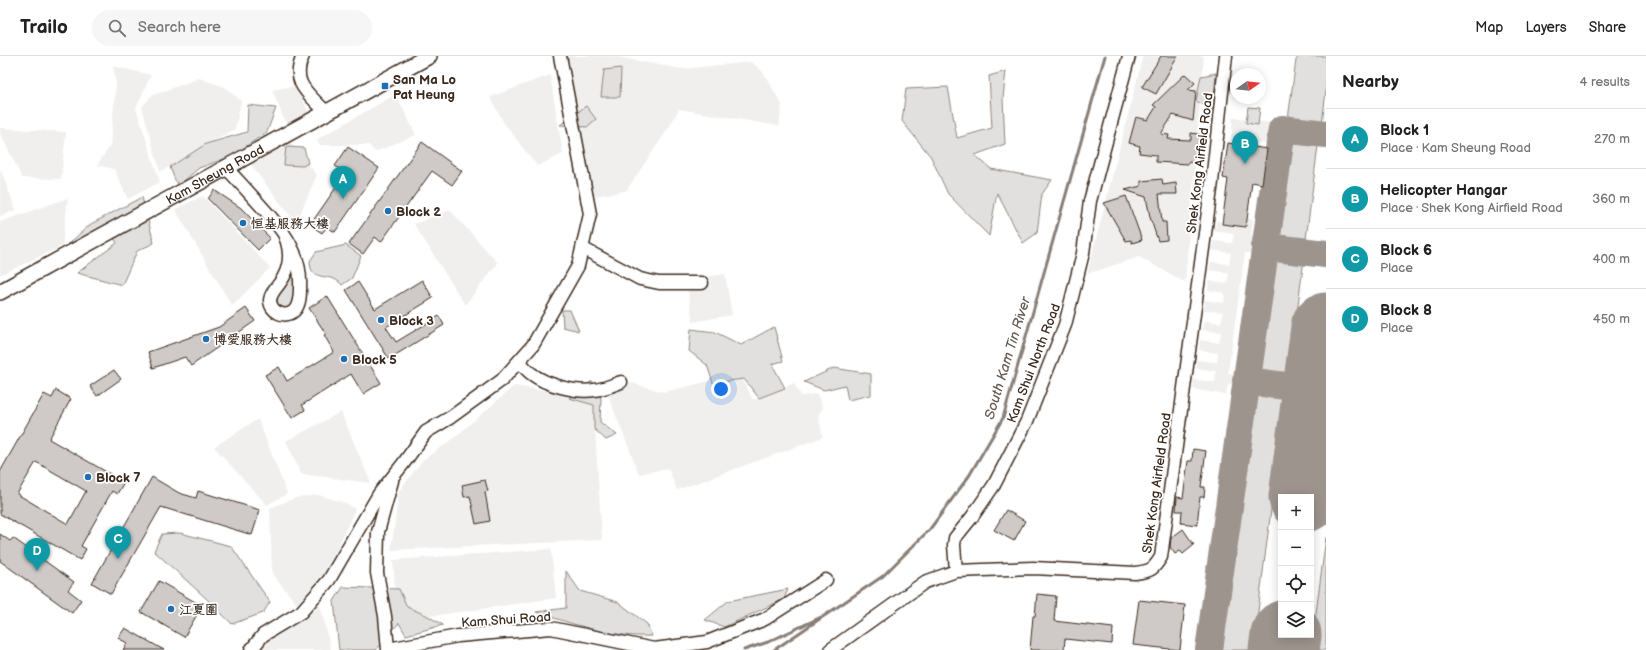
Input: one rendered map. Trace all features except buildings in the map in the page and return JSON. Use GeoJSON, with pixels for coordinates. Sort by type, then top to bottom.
{"type":"FeatureCollection","features":[{"type":"Feature","properties":{"kind":"main road","name":"Kam Sheung Road"},"geometry":{"type":"LineString","coordinates":[[0,292],[429,56]]}},
{"type":"Feature","properties":{"kind":"street"},"geometry":{"type":"LineString","coordinates":[[303,56],[298,70],[299,80],[302,87],[326,112]]}},
{"type":"Feature","properties":{"kind":"street"},"geometry":{"type":"LineString","coordinates":[[251,650],[263,635],[302,612],[329,580],[378,494],[392,478],[426,432],[451,417],[502,380],[533,345],[578,266],[590,214],[560,56]]}},
{"type":"Feature","properties":{"kind":"street","name":"Kam Shui North Road"},"geometry":{"type":"LineString","coordinates":[[956,571],[954,545],[956,538],[994,485],[1027,421],[1064,325],[1083,252],[1091,194],[1129,56]]}},
{"type":"Feature","properties":{"kind":"street","name":"Shek Kong Airfield Road"},"geometry":{"type":"LineString","coordinates":[[830,650],[925,582],[956,571],[1033,568],[1136,573],[1149,571],[1155,567],[1161,557],[1212,182],[1226,56]]}},
{"type":"Feature","properties":{"kind":"street"},"geometry":{"type":"LineString","coordinates":[[226,168],[281,228],[295,252],[300,275],[298,305],[290,314],[277,312],[272,308],[270,302],[271,296],[282,279],[289,259],[287,240],[281,228]]}},
{"type":"Feature","properties":{"kind":"street"},"geometry":{"type":"LineString","coordinates":[[582,248],[640,279],[659,283],[702,283]]}},
{"type":"Feature","properties":{"kind":"street"},"geometry":{"type":"LineString","coordinates":[[519,361],[532,374],[546,382],[576,390],[607,388],[621,382]]}},
{"type":"Feature","properties":{"kind":"street"},"geometry":{"type":"LineString","coordinates":[[388,650],[385,616],[377,573],[378,532],[384,506],[391,487],[392,478]]}},
{"type":"Feature","properties":{"kind":"street","name":"Kam Shui Road"},"geometry":{"type":"LineString","coordinates":[[388,650],[458,636],[551,628],[654,649],[707,642],[765,619],[826,580]]}},
{"type":"Feature","properties":{"kind":"shaded area"},"geometry":{"type":"Polygon","coordinates":[[[566,56],[612,56],[681,69],[751,62],[763,72],[782,105],[779,126],[679,109],[668,129],[626,191],[594,196],[566,56]]]}},
{"type":"Feature","properties":{"kind":"shaded area"},"geometry":{"type":"Polygon","coordinates":[[[1143,56],[1204,56],[1185,282],[1139,257],[1087,274],[1143,56]]]}},
{"type":"Feature","properties":{"kind":"shaded area"},"geometry":{"type":"Polygon","coordinates":[[[1299,56],[1326,56],[1326,91],[1322,124],[1288,119],[1296,60],[1299,56]]]}},
{"type":"Feature","properties":{"kind":"shaded area"},"geometry":{"type":"Polygon","coordinates":[[[113,66],[151,75],[136,108],[160,182],[128,199],[114,169],[97,165],[110,146],[116,84],[113,66]]]}},
{"type":"Feature","properties":{"kind":"shaded area"},"geometry":{"type":"Polygon","coordinates":[[[621,68],[620,97],[601,97],[604,70],[621,68]]]}},
{"type":"Feature","properties":{"kind":"shaded area"},"geometry":{"type":"Polygon","coordinates":[[[1006,71],[1003,98],[1005,144],[975,155],[991,169],[1052,180],[1042,194],[1037,233],[1023,243],[997,193],[989,236],[948,194],[931,157],[902,121],[906,89],[948,87],[957,138],[992,128],[989,76],[1006,71]]]}},
{"type":"Feature","properties":{"kind":"shaded area"},"geometry":{"type":"Polygon","coordinates":[[[1216,73],[1213,110],[1196,101],[1201,76],[1216,73]]]}},
{"type":"Feature","properties":{"kind":"shaded area"},"geometry":{"type":"Polygon","coordinates":[[[550,75],[563,154],[537,166],[504,123],[490,97],[550,75]]]}},
{"type":"Feature","properties":{"kind":"shaded area"},"geometry":{"type":"Polygon","coordinates":[[[199,78],[225,87],[241,101],[235,129],[160,172],[142,107],[151,96],[199,78]]]}},
{"type":"Feature","properties":{"kind":"shaded area"},"geometry":{"type":"Polygon","coordinates":[[[295,86],[311,116],[286,124],[272,90],[295,86]]]}},
{"type":"Feature","properties":{"kind":"shaded area"},"geometry":{"type":"Polygon","coordinates":[[[396,94],[416,135],[375,152],[369,145],[320,145],[316,140],[396,94]]]}},
{"type":"Feature","properties":{"kind":"shaded area"},"geometry":{"type":"Polygon","coordinates":[[[248,105],[276,108],[267,132],[232,156],[199,168],[179,185],[175,180],[170,167],[206,144],[247,132],[248,105]]]}},
{"type":"Feature","properties":{"kind":"shaded area"},"geometry":{"type":"Polygon","coordinates":[[[586,106],[596,119],[587,127],[560,125],[586,106]]]}},
{"type":"Feature","properties":{"kind":"shaded area"},"geometry":{"type":"Polygon","coordinates":[[[1248,107],[1260,108],[1258,125],[1246,123],[1248,107]]]}},
{"type":"Feature","properties":{"kind":"shaded area"},"geometry":{"type":"Polygon","coordinates":[[[1233,117],[1283,125],[1280,146],[1231,138],[1233,117]]]}},
{"type":"Feature","properties":{"kind":"shaded area"},"geometry":{"type":"Polygon","coordinates":[[[0,128],[66,132],[61,179],[22,178],[0,133],[0,128]]]}},
{"type":"Feature","properties":{"kind":"shaded area"},"geometry":{"type":"Polygon","coordinates":[[[1285,141],[1318,146],[1305,247],[1272,243],[1285,141]]]}},
{"type":"Feature","properties":{"kind":"shaded area"},"geometry":{"type":"Polygon","coordinates":[[[290,142],[317,175],[296,223],[250,164],[290,142]]]}},
{"type":"Feature","properties":{"kind":"shaded area"},"geometry":{"type":"Polygon","coordinates":[[[286,147],[304,148],[308,163],[303,166],[284,165],[286,147]]]}},
{"type":"Feature","properties":{"kind":"shaded area"},"geometry":{"type":"Polygon","coordinates":[[[0,168],[16,210],[0,216],[0,168]]]}},
{"type":"Feature","properties":{"kind":"shaded area"},"geometry":{"type":"Polygon","coordinates":[[[203,196],[270,268],[232,306],[175,209],[203,196]]]}},
{"type":"Feature","properties":{"kind":"shaded area"},"geometry":{"type":"Polygon","coordinates":[[[142,197],[154,243],[137,251],[122,285],[77,273],[117,243],[107,227],[67,245],[91,224],[142,197]]]}},
{"type":"Feature","properties":{"kind":"shaded area"},"geometry":{"type":"Polygon","coordinates":[[[68,198],[62,246],[0,275],[0,222],[68,198]]]}},
{"type":"Feature","properties":{"kind":"shaded area"},"geometry":{"type":"Polygon","coordinates":[[[450,210],[498,263],[465,305],[414,224],[450,210]]]}},
{"type":"Feature","properties":{"kind":"shaded area"},"geometry":{"type":"Polygon","coordinates":[[[1235,216],[1253,219],[1251,236],[1267,238],[1264,255],[1245,253],[1228,373],[1247,376],[1246,386],[1228,384],[1226,395],[1193,389],[1194,380],[1215,382],[1216,371],[1196,368],[1197,360],[1217,362],[1218,353],[1199,350],[1200,340],[1219,343],[1221,332],[1202,330],[1204,320],[1221,323],[1223,312],[1204,310],[1205,300],[1224,303],[1225,293],[1208,290],[1209,281],[1227,284],[1229,273],[1209,270],[1211,262],[1229,264],[1231,253],[1212,250],[1213,241],[1232,243],[1234,234],[1214,231],[1216,221],[1233,224],[1235,216]]]}},
{"type":"Feature","properties":{"kind":"shaded area"},"geometry":{"type":"Polygon","coordinates":[[[346,245],[361,256],[352,278],[342,285],[333,279],[317,275],[311,268],[310,261],[316,252],[346,245]]]}},
{"type":"Feature","properties":{"kind":"shaded area"},"geometry":{"type":"Polygon","coordinates":[[[1269,254],[1304,259],[1288,381],[1253,376],[1269,254]]]}},
{"type":"Feature","properties":{"kind":"shaded area"},"geometry":{"type":"Polygon","coordinates":[[[293,269],[295,285],[294,297],[289,306],[284,308],[278,304],[277,297],[288,282],[293,269]]]}},
{"type":"Feature","properties":{"kind":"shaded area"},"geometry":{"type":"Polygon","coordinates":[[[725,274],[732,315],[693,322],[686,280],[725,274]]]}},
{"type":"Feature","properties":{"kind":"shaded area"},"geometry":{"type":"Polygon","coordinates":[[[562,310],[570,310],[579,331],[563,327],[562,310]]]}},
{"type":"Feature","properties":{"kind":"shaded area"},"geometry":{"type":"Polygon","coordinates":[[[774,327],[783,361],[772,364],[785,388],[759,398],[744,379],[713,383],[707,365],[689,351],[691,329],[715,332],[741,345],[774,327]]]}},
{"type":"Feature","properties":{"kind":"shaded area"},"geometry":{"type":"Polygon","coordinates":[[[834,368],[871,374],[871,395],[848,400],[845,385],[824,390],[804,382],[834,368]]]}},
{"type":"Feature","properties":{"kind":"shaded area"},"geometry":{"type":"Polygon","coordinates":[[[740,374],[753,400],[794,383],[801,396],[817,394],[823,408],[818,415],[823,437],[677,490],[668,468],[639,474],[608,395],[628,382],[664,392],[740,374]]]}},
{"type":"Feature","properties":{"kind":"shaded area"},"geometry":{"type":"Polygon","coordinates":[[[592,381],[601,398],[600,422],[617,435],[606,440],[594,429],[594,405],[569,398],[592,381]]]}},
{"type":"Feature","properties":{"kind":"shaded area"},"geometry":{"type":"Polygon","coordinates":[[[514,386],[593,398],[602,540],[391,550],[399,491],[423,460],[453,439],[514,386]]]}},
{"type":"Feature","properties":{"kind":"shaded area"},"geometry":{"type":"Polygon","coordinates":[[[1251,388],[1286,393],[1253,650],[1217,650],[1251,388]]]}},
{"type":"Feature","properties":{"kind":"shaded area"},"geometry":{"type":"Polygon","coordinates":[[[341,412],[371,483],[301,474],[286,441],[341,412]]]}},
{"type":"Feature","properties":{"kind":"shaded area"},"geometry":{"type":"Polygon","coordinates":[[[258,419],[287,494],[267,505],[214,447],[258,419]]]}},
{"type":"Feature","properties":{"kind":"shaded area"},"geometry":{"type":"Polygon","coordinates":[[[319,495],[345,503],[355,509],[328,569],[297,604],[272,574],[270,508],[295,498],[319,495]]]}},
{"type":"Feature","properties":{"kind":"shaded area"},"geometry":{"type":"Polygon","coordinates":[[[180,533],[231,546],[270,602],[263,613],[232,624],[154,551],[162,534],[180,533]]]}},
{"type":"Feature","properties":{"kind":"shaded area"},"geometry":{"type":"Polygon","coordinates":[[[1326,537],[1326,650],[1311,650],[1313,638],[1314,638],[1314,627],[1326,537]]]}},
{"type":"Feature","properties":{"kind":"shaded area"},"geometry":{"type":"Polygon","coordinates":[[[551,549],[556,598],[397,621],[393,560],[551,549]]]}},
{"type":"Feature","properties":{"kind":"shaded area"},"geometry":{"type":"Polygon","coordinates":[[[566,571],[580,591],[618,602],[647,624],[652,636],[622,635],[607,632],[536,612],[566,608],[566,571]]]}},
{"type":"Feature","properties":{"kind":"shaded area"},"geometry":{"type":"Polygon","coordinates":[[[343,587],[399,589],[407,607],[426,615],[443,625],[406,635],[399,623],[376,650],[339,650],[334,601],[343,587]]]}},
{"type":"Feature","properties":{"kind":"shaded area"},"geometry":{"type":"Polygon","coordinates":[[[788,589],[784,599],[724,627],[705,620],[728,601],[788,589]]]}},
{"type":"Feature","properties":{"kind":"shaded area"},"geometry":{"type":"Polygon","coordinates":[[[320,604],[331,650],[258,650],[275,634],[320,604]]]}},
{"type":"Feature","properties":{"kind":"waterway","name":"South Kam Tin River"},"geometry":{"type":"LineString","coordinates":[[774,650],[883,576],[930,529],[969,476],[1003,418],[1105,56]]}},
{"type":"Feature","properties":{"kind":"waterway"},"geometry":{"type":"LineString","coordinates":[[744,650],[768,642],[821,617]]}},
{"type":"Feature","properties":{"kind":"taxiway"},"geometry":{"type":"LineString","coordinates":[[1209,650],[1282,129],[1326,134]]}},
{"type":"Feature","properties":{"kind":"taxiway"},"geometry":{"type":"LineString","coordinates":[[1265,247],[1326,254]]}},
{"type":"Feature","properties":{"kind":"taxiway"},"geometry":{"type":"LineString","coordinates":[[1246,381],[1318,390]]}},
{"type":"Feature","properties":{"kind":"runway"},"geometry":{"type":"LineString","coordinates":[[1304,494],[1326,328]]}},
{"type":"Feature","properties":{"kind":"runway"},"geometry":{"type":"LineString","coordinates":[[1284,650],[1286,638]]}},
{"type":"Feature","properties":{"kind":"place","name":"San Ma Lo Pat Heung"},"geometry":{"type":"Point","coordinates":[385,86]}},
{"type":"Feature","properties":{"kind":"place","name":"Helicopter Hangar"},"geometry":{"type":"Point","coordinates":[1245,164]}},
{"type":"Feature","properties":{"kind":"place","name":"Block 1"},"geometry":{"type":"Point","coordinates":[343,199]}},
{"type":"Feature","properties":{"kind":"place","name":"Block 2"},"geometry":{"type":"Point","coordinates":[388,211]}},
{"type":"Feature","properties":{"kind":"place","name":"恒基服務大樓"},"geometry":{"type":"Point","coordinates":[243,223]}},
{"type":"Feature","properties":{"kind":"place","name":"Block 3"},"geometry":{"type":"Point","coordinates":[381,320]}},
{"type":"Feature","properties":{"kind":"place","name":"博愛服務大樓"},"geometry":{"type":"Point","coordinates":[206,339]}},
{"type":"Feature","properties":{"kind":"place","name":"Block 5"},"geometry":{"type":"Point","coordinates":[344,359]}},
{"type":"Feature","properties":{"kind":"place","name":"Block 7"},"geometry":{"type":"Point","coordinates":[88,477]}},
{"type":"Feature","properties":{"kind":"place","name":"Block 6"},"geometry":{"type":"Point","coordinates":[118,559]}},
{"type":"Feature","properties":{"kind":"place","name":"Block 8"},"geometry":{"type":"Point","coordinates":[37,571]}},
{"type":"Feature","properties":{"kind":"place","name":"江夏圍"},"geometry":{"type":"Point","coordinates":[171,609]}}]}
